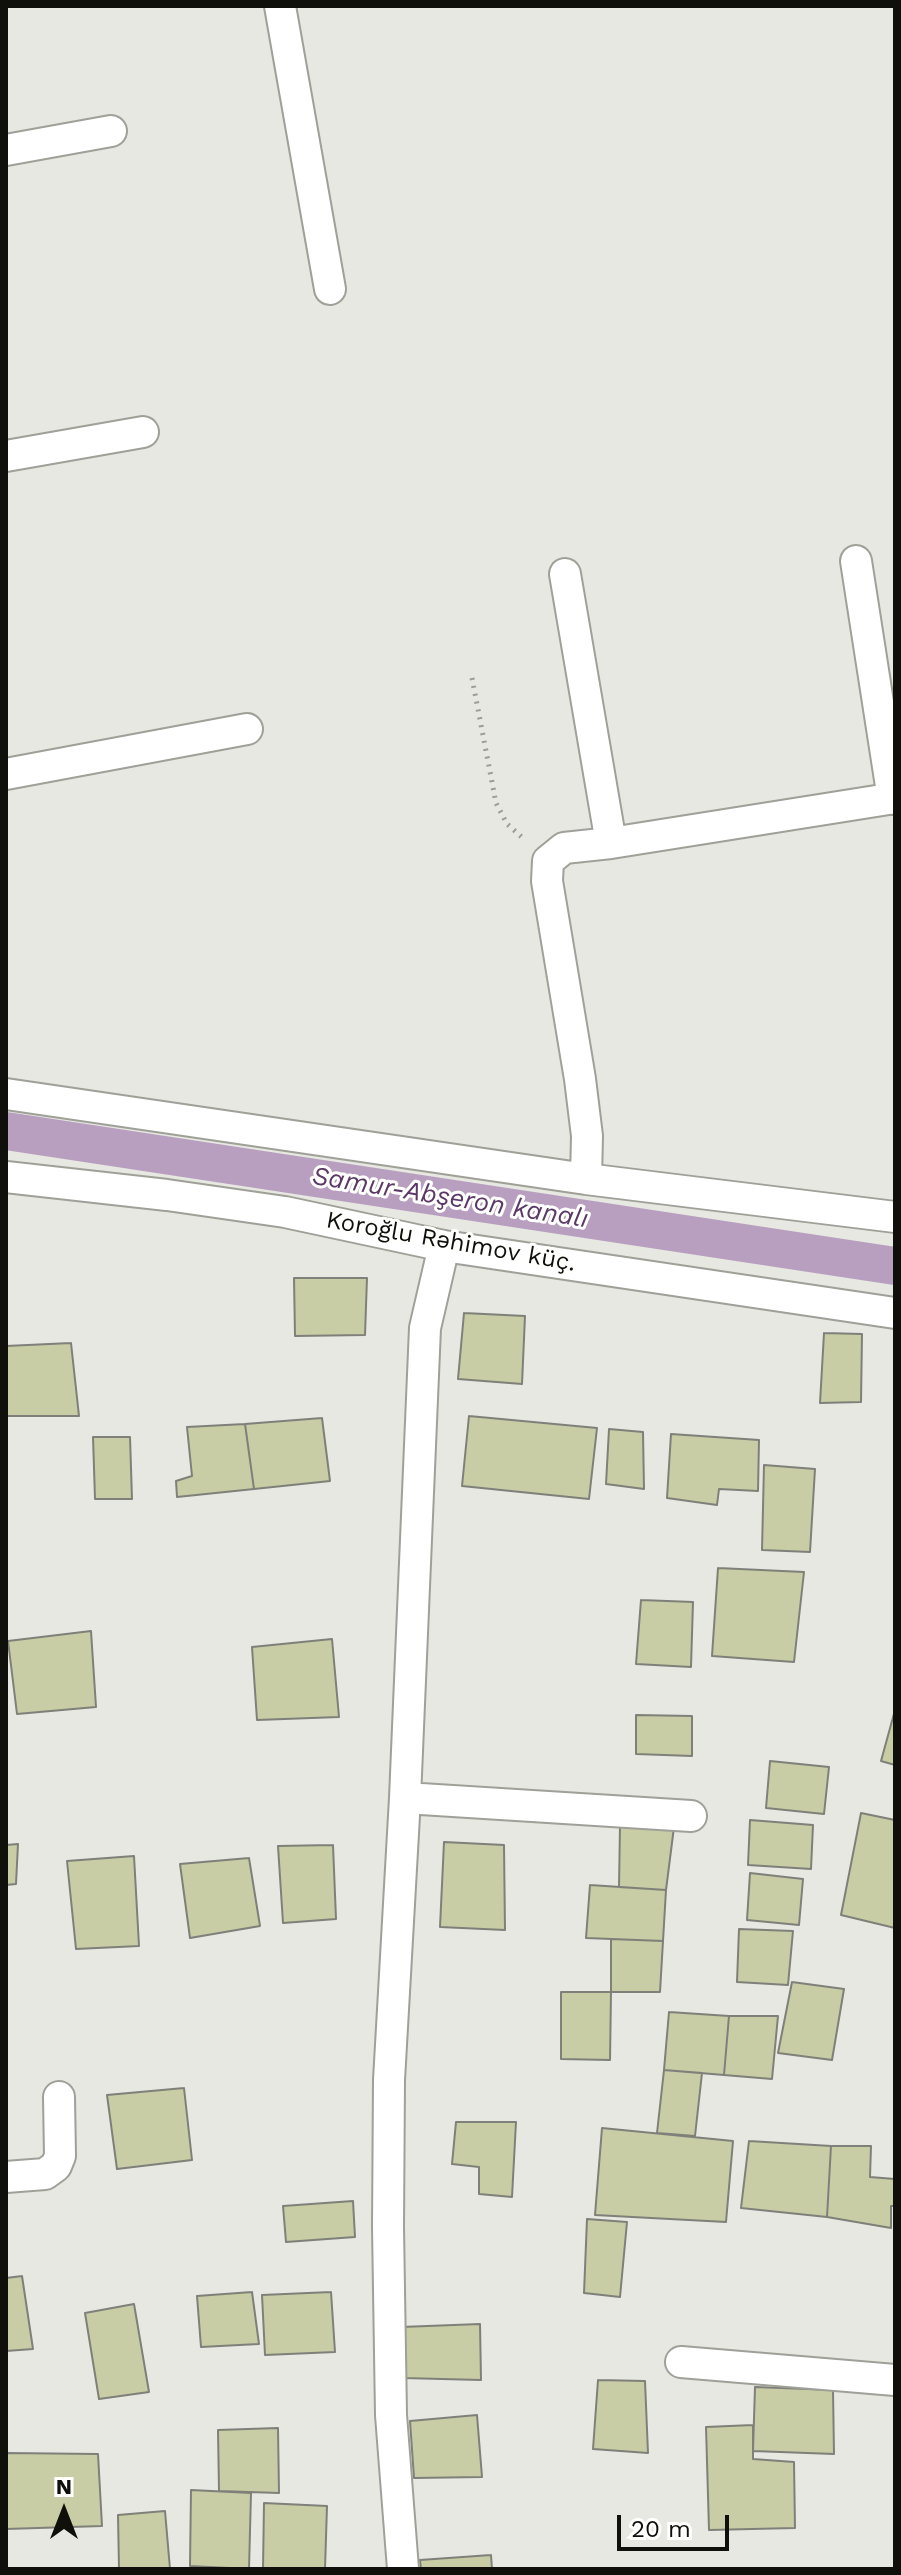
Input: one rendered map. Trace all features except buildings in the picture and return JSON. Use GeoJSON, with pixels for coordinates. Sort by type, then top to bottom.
{"type":"FeatureCollection","features":[{"type":"Feature","properties":{"kind":"street"},"geometry":{"type":"LineString","coordinates":[[280,6],[330,289]]}},
{"type":"Feature","properties":{"kind":"street"},"geometry":{"type":"LineString","coordinates":[[6,150],[111,131]]}},
{"type":"Feature","properties":{"kind":"street"},"geometry":{"type":"LineString","coordinates":[[6,456],[143,432]]}},
{"type":"Feature","properties":{"kind":"street"},"geometry":{"type":"LineString","coordinates":[[586,1179],[587,1136],[547,881],[548,861],[564,848],[894,798],[856,561]]}},
{"type":"Feature","properties":{"kind":"street"},"geometry":{"type":"LineString","coordinates":[[565,574],[611,843]]}},
{"type":"Feature","properties":{"kind":"street"},"geometry":{"type":"LineString","coordinates":[[6,774],[247,729]]}},
{"type":"Feature","properties":{"kind":"street"},"geometry":{"type":"LineString","coordinates":[[6,1094],[586,1179],[895,1217]]}},
{"type":"Feature","properties":{"kind":"street","name":"Koroğlu Rəhimov küç."},"geometry":{"type":"LineString","coordinates":[[6,1177],[285,1212],[444,1246],[895,1313]]}},
{"type":"Feature","properties":{"kind":"street"},"geometry":{"type":"LineString","coordinates":[[403,2569],[391,2415],[389,2080],[405,1798],[425,1328],[444,1246]]}},
{"type":"Feature","properties":{"kind":"street"},"geometry":{"type":"LineString","coordinates":[[405,1798],[691,1816]]}},
{"type":"Feature","properties":{"kind":"street"},"geometry":{"type":"LineString","coordinates":[[6,2177],[45,2174],[56,2166],[60,2156],[59,2097]]}},
{"type":"Feature","properties":{"kind":"street"},"geometry":{"type":"LineString","coordinates":[[681,2362],[895,2380]]}},
{"type":"Feature","properties":{"kind":"path"},"geometry":{"type":"LineString","coordinates":[[472,678],[496,803],[507,824],[548,861]]}},
{"type":"Feature","properties":{"kind":"waterway","name":"Samur-Abşeron kanalı"},"geometry":{"type":"LineString","coordinates":[[6,1131],[895,1266]]}}]}
